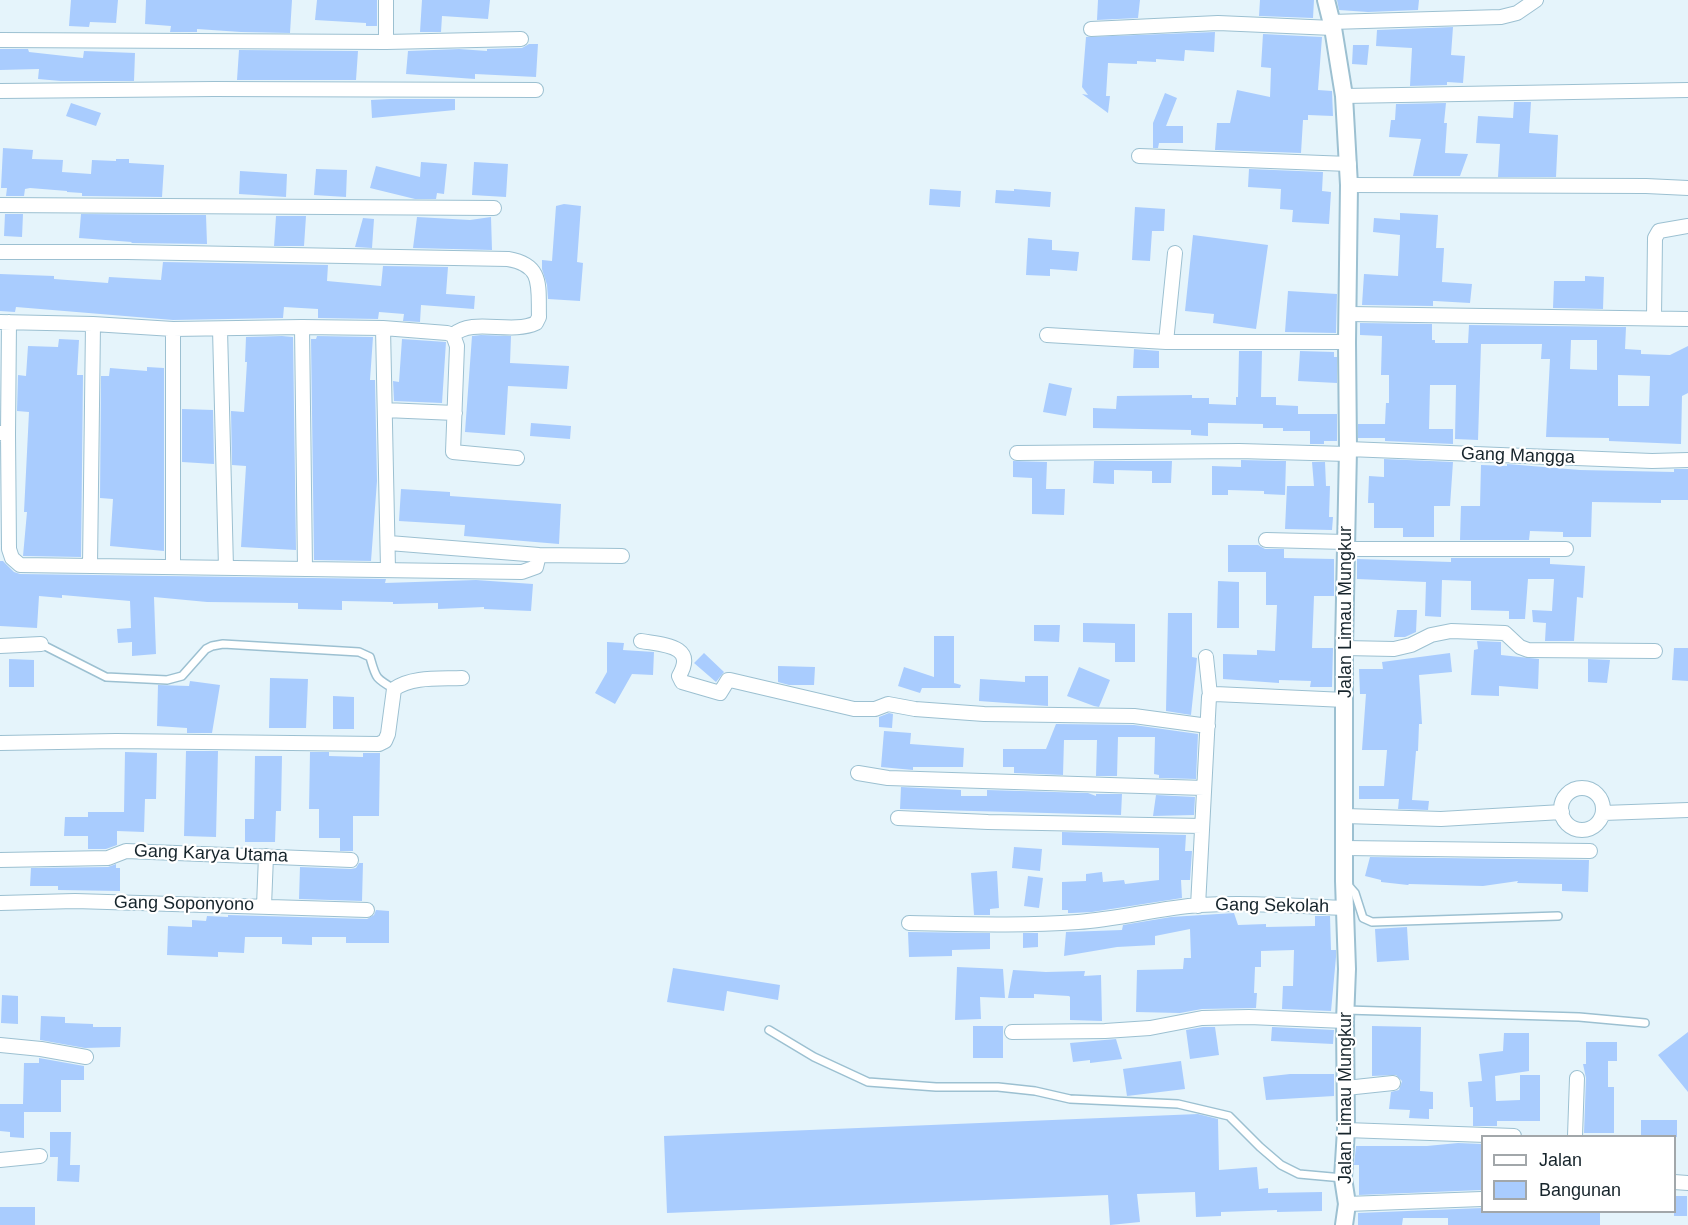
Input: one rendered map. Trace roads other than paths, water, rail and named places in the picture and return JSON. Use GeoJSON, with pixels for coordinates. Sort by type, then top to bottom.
{"type":"FeatureCollection","features":[{"type":"Feature","properties":{"kind":"street"},"geometry":{"type":"LineString","coordinates":[[386,0],[386,42]]}},
{"type":"Feature","properties":{"kind":"street","name":"Jalan Limau Mungkur"},"geometry":{"type":"LineString","coordinates":[[1326,0],[1344,96],[1349,164],[1348,452],[1344,648],[1346,1130],[1343,1178],[1347,1204],[1344,1225]]}},
{"type":"Feature","properties":{"kind":"street"},"geometry":{"type":"LineString","coordinates":[[1091,29],[1218,23],[1287,28],[1502,17],[1517,13],[1536,0]]}},
{"type":"Feature","properties":{"kind":"street"},"geometry":{"type":"LineString","coordinates":[[0,40],[386,42],[521,39]]}},
{"type":"Feature","properties":{"kind":"street"},"geometry":{"type":"LineString","coordinates":[[0,92],[214,89],[536,90]]}},
{"type":"Feature","properties":{"kind":"street"},"geometry":{"type":"LineString","coordinates":[[1344,96],[1688,90]]}},
{"type":"Feature","properties":{"kind":"street"},"geometry":{"type":"LineString","coordinates":[[1139,156],[1349,164]]}},
{"type":"Feature","properties":{"kind":"street"},"geometry":{"type":"LineString","coordinates":[[1349,185],[1688,188]]}},
{"type":"Feature","properties":{"kind":"street"},"geometry":{"type":"LineString","coordinates":[[0,205],[494,208]]}},
{"type":"Feature","properties":{"kind":"street"},"geometry":{"type":"LineString","coordinates":[[1654,317],[1655,238],[1659,231],[1688,226]]}},
{"type":"Feature","properties":{"kind":"street"},"geometry":{"type":"LineString","coordinates":[[0,252],[139,252],[508,259],[521,261],[531,268],[537,277],[539,317],[536,323],[521,328],[471,327],[459,329],[453,335]]}},
{"type":"Feature","properties":{"kind":"street"},"geometry":{"type":"LineString","coordinates":[[1166,342],[1175,253]]}},
{"type":"Feature","properties":{"kind":"street"},"geometry":{"type":"LineString","coordinates":[[1348,314],[1688,319]]}},
{"type":"Feature","properties":{"kind":"street"},"geometry":{"type":"LineString","coordinates":[[453,335],[382,328],[173,329],[5,322],[4,434],[9,549],[12,558],[20,565],[522,572],[536,567],[539,555]]}},
{"type":"Feature","properties":{"kind":"street"},"geometry":{"type":"LineString","coordinates":[[90,566],[93,324]]}},
{"type":"Feature","properties":{"kind":"street"},"geometry":{"type":"LineString","coordinates":[[302,327],[305,569]]}},
{"type":"Feature","properties":{"kind":"street"},"geometry":{"type":"LineString","coordinates":[[382,328],[388,569]]}},
{"type":"Feature","properties":{"kind":"street"},"geometry":{"type":"LineString","coordinates":[[173,329],[173,567]]}},
{"type":"Feature","properties":{"kind":"street"},"geometry":{"type":"LineString","coordinates":[[220,329],[226,568]]}},
{"type":"Feature","properties":{"kind":"street"},"geometry":{"type":"LineString","coordinates":[[453,335],[457,346],[453,452],[517,458]]}},
{"type":"Feature","properties":{"kind":"street"},"geometry":{"type":"LineString","coordinates":[[1047,335],[1166,342],[1347,342]]}},
{"type":"Feature","properties":{"kind":"street"},"geometry":{"type":"LineString","coordinates":[[385,410],[455,414]]}},
{"type":"Feature","properties":{"kind":"street","name":"Gang Mangga"},"geometry":{"type":"LineString","coordinates":[[1017,453],[1348,452],[1653,461],[1688,460]]}},
{"type":"Feature","properties":{"kind":"street"},"geometry":{"type":"LineString","coordinates":[[1266,540],[1346,546],[1566,549]]}},
{"type":"Feature","properties":{"kind":"street"},"geometry":{"type":"LineString","coordinates":[[389,543],[539,555],[622,556]]}},
{"type":"Feature","properties":{"kind":"street"},"geometry":{"type":"LineString","coordinates":[[1344,648],[1394,649],[1411,645],[1431,635],[1451,631],[1505,633],[1520,647],[1528,650],[1655,651]]}},
{"type":"Feature","properties":{"kind":"street"},"geometry":{"type":"LineString","coordinates":[[641,641],[678,649],[684,657],[685,665],[679,676],[682,682],[720,693],[730,680],[854,709],[875,709],[888,705],[984,714],[1134,716],[1209,726]]}},
{"type":"Feature","properties":{"kind":"street"},"geometry":{"type":"LineString","coordinates":[[0,646],[40,644]]}},
{"type":"Feature","properties":{"kind":"street"},"geometry":{"type":"LineString","coordinates":[[1198,906],[1209,726],[1207,705],[1210,695],[1206,657]]}},
{"type":"Feature","properties":{"kind":"street"},"geometry":{"type":"LineString","coordinates":[[0,743],[116,741],[379,744],[385,741],[388,735],[394,689],[402,683],[412,681],[462,678]]}},
{"type":"Feature","properties":{"kind":"street"},"geometry":{"type":"LineString","coordinates":[[1210,695],[1345,700]]}},
{"type":"Feature","properties":{"kind":"street"},"geometry":{"type":"LineString","coordinates":[[858,773],[888,778],[1204,788]]}},
{"type":"Feature","properties":{"kind":"street"},"geometry":{"type":"LineString","coordinates":[[1583,788],[1596,793],[1603,806],[1603,813],[1595,825],[1581,829],[1568,824],[1562,812],[1562,804],[1569,792],[1583,788]]}},
{"type":"Feature","properties":{"kind":"street"},"geometry":{"type":"LineString","coordinates":[[1603,813],[1688,810]]}},
{"type":"Feature","properties":{"kind":"street"},"geometry":{"type":"LineString","coordinates":[[1345,816],[1441,819],[1562,812]]}},
{"type":"Feature","properties":{"kind":"street"},"geometry":{"type":"LineString","coordinates":[[898,818],[1202,826]]}},
{"type":"Feature","properties":{"kind":"street"},"geometry":{"type":"LineString","coordinates":[[1345,848],[1590,851]]}},
{"type":"Feature","properties":{"kind":"street","name":"Gang Karya Utama"},"geometry":{"type":"LineString","coordinates":[[0,860],[105,858],[126,851],[351,860]]}},
{"type":"Feature","properties":{"kind":"street"},"geometry":{"type":"LineString","coordinates":[[264,906],[266,856]]}},
{"type":"Feature","properties":{"kind":"street","name":"Gang Soponyono"},"geometry":{"type":"LineString","coordinates":[[0,903],[75,901],[368,910]]}},
{"type":"Feature","properties":{"kind":"street","name":"Gang Sekolah"},"geometry":{"type":"LineString","coordinates":[[909,923],[1078,922],[1198,906],[1246,903],[1346,908]]}},
{"type":"Feature","properties":{"kind":"street"},"geometry":{"type":"LineString","coordinates":[[1012,1032],[1150,1028],[1202,1017],[1346,1015]]}},
{"type":"Feature","properties":{"kind":"street"},"geometry":{"type":"LineString","coordinates":[[0,1045],[14,1045],[86,1057]]}},
{"type":"Feature","properties":{"kind":"street"},"geometry":{"type":"LineString","coordinates":[[1575,1135],[1577,1078]]}},
{"type":"Feature","properties":{"kind":"street"},"geometry":{"type":"LineString","coordinates":[[1346,1088],[1393,1083]]}},
{"type":"Feature","properties":{"kind":"street"},"geometry":{"type":"LineString","coordinates":[[1346,1130],[1481,1136]]}},
{"type":"Feature","properties":{"kind":"street"},"geometry":{"type":"LineString","coordinates":[[0,1160],[40,1156]]}},
{"type":"Feature","properties":{"kind":"street"},"geometry":{"type":"LineString","coordinates":[[1347,1204],[1481,1199]]}},
{"type":"Feature","properties":{"kind":"lane"},"geometry":{"type":"LineString","coordinates":[[40,644],[106,677],[167,680],[182,676],[201,654],[212,646],[223,644],[359,652],[370,657],[374,673],[379,680],[394,689]]}},
{"type":"Feature","properties":{"kind":"lane"},"geometry":{"type":"LineString","coordinates":[[1344,881],[1355,893],[1363,918],[1371,922],[1558,916]]}},
{"type":"Feature","properties":{"kind":"lane"},"geometry":{"type":"LineString","coordinates":[[1346,1015],[1579,1017],[1645,1023]]}},
{"type":"Feature","properties":{"kind":"lane"},"geometry":{"type":"LineString","coordinates":[[769,1030],[814,1057],[868,1082],[936,1087],[998,1088],[1035,1091],[1070,1099],[1178,1104],[1229,1116],[1281,1165],[1299,1174],[1343,1178]]}}]}
